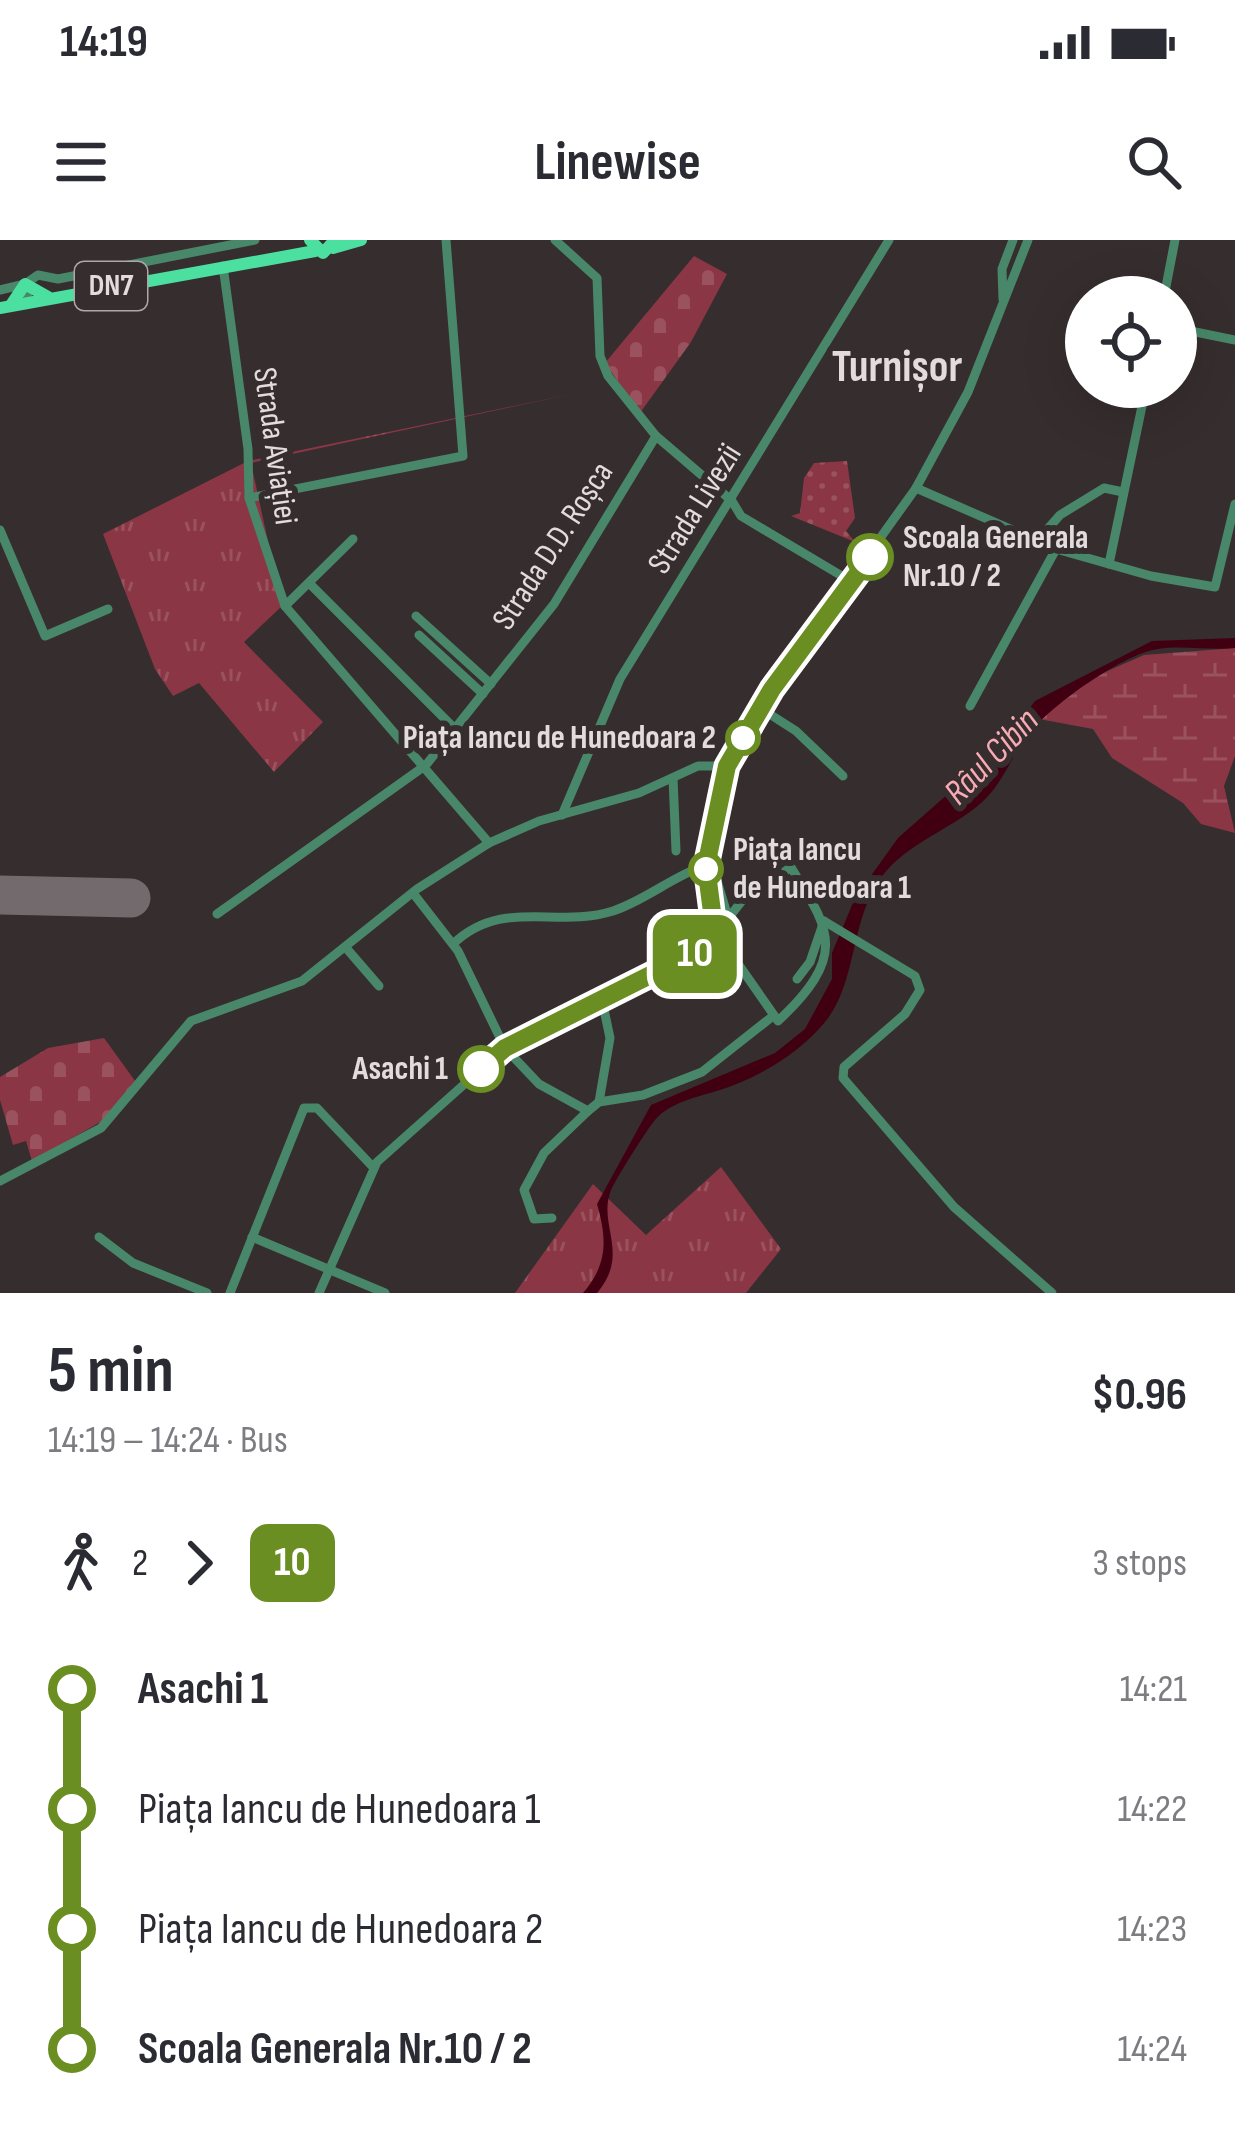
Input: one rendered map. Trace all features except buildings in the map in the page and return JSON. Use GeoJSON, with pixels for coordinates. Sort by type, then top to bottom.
{"type":"FeatureCollection","features":[{"type":"Feature","properties":{"kind":"main road","name":"DN7"},"geometry":{"type":"LineString","coordinates":[[5,307],[309,244],[361,240]]}},
{"type":"Feature","properties":{"kind":"main road"},"geometry":{"type":"LineString","coordinates":[[5,307],[25,284],[50,298]]}},
{"type":"Feature","properties":{"kind":"street"},"geometry":{"type":"LineString","coordinates":[[0,290],[38,275],[58,279],[255,240]]}},
{"type":"Feature","properties":{"kind":"street"},"geometry":{"type":"LineString","coordinates":[[249,498],[463,455],[446,240]]}},
{"type":"Feature","properties":{"kind":"street"},"geometry":{"type":"LineString","coordinates":[[555,240],[597,278],[602,362],[656,436],[732,501],[742,516],[852,582]]}},
{"type":"Feature","properties":{"kind":"street","name":"Strada Livezii"},"geometry":{"type":"LineString","coordinates":[[562,814],[620,680],[889,240]]}},
{"type":"Feature","properties":{"kind":"street"},"geometry":{"type":"LineString","coordinates":[[1003,304],[1002,269],[1012,240]]}},
{"type":"Feature","properties":{"kind":"street"},"geometry":{"type":"LineString","coordinates":[[776,1018],[714,940],[706,866],[727,766],[760,708],[916,488],[968,392],[1028,240]]}},
{"type":"Feature","properties":{"kind":"street"},"geometry":{"type":"LineString","coordinates":[[1168,276],[1175,240]]}},
{"type":"Feature","properties":{"kind":"street","name":"Strada Aviației"},"geometry":{"type":"LineString","coordinates":[[222,264],[248,449],[249,498],[285,606],[490,842]]}},
{"type":"Feature","properties":{"kind":"street"},"geometry":{"type":"LineString","coordinates":[[25,284],[29,302]]}},
{"type":"Feature","properties":{"kind":"street"},"geometry":{"type":"LineString","coordinates":[[1197,332],[1235,340]]}},
{"type":"Feature","properties":{"kind":"street"},"geometry":{"type":"LineString","coordinates":[[1109,564],[1141,408]]}},
{"type":"Feature","properties":{"kind":"street","name":"Strada D.D. Roșca"},"geometry":{"type":"LineString","coordinates":[[218,914],[426,765],[554,604],[656,436]]}},
{"type":"Feature","properties":{"kind":"street"},"geometry":{"type":"LineString","coordinates":[[916,488],[1056,549],[1215,587],[1235,503]]}},
{"type":"Feature","properties":{"kind":"street"},"geometry":{"type":"LineString","coordinates":[[1038,539],[1060,515],[1104,488],[1123,492]]}},
{"type":"Feature","properties":{"kind":"street"},"geometry":{"type":"LineString","coordinates":[[0,530],[45,636],[107,609]]}},
{"type":"Feature","properties":{"kind":"street"},"geometry":{"type":"LineString","coordinates":[[285,606],[353,539]]}},
{"type":"Feature","properties":{"kind":"street"},"geometry":{"type":"LineString","coordinates":[[970,706],[1056,549]]}},
{"type":"Feature","properties":{"kind":"street"},"geometry":{"type":"LineString","coordinates":[[309,583],[454,729]]}},
{"type":"Feature","properties":{"kind":"street","name":"Strada D.D. Roșca"},"geometry":{"type":"LineString","coordinates":[[416,616],[491,684]]}},
{"type":"Feature","properties":{"kind":"street"},"geometry":{"type":"LineString","coordinates":[[419,635],[483,694]]}},
{"type":"Feature","properties":{"kind":"street"},"geometry":{"type":"LineString","coordinates":[[760,708],[796,731],[843,776]]}},
{"type":"Feature","properties":{"kind":"street"},"geometry":{"type":"LineString","coordinates":[[0,1180],[101,1128],[191,1021],[284,990],[347,949],[412,893],[490,842],[705,764],[727,766]]}},
{"type":"Feature","properties":{"kind":"street"},"geometry":{"type":"LineString","coordinates":[[673,778],[676,851]]}},
{"type":"Feature","properties":{"kind":"street"},"geometry":{"type":"LineString","coordinates":[[774,838],[824,921],[915,976],[920,990],[905,1014],[844,1066],[843,1078],[955,1207],[1052,1293]]}},
{"type":"Feature","properties":{"kind":"street"},"geometry":{"type":"LineString","coordinates":[[708,851],[728,917]]}},
{"type":"Feature","properties":{"kind":"street"},"geometry":{"type":"LineString","coordinates":[[453,944],[467,930],[500,916],[613,911],[706,866]]}},
{"type":"Feature","properties":{"kind":"street"},"geometry":{"type":"LineString","coordinates":[[319,1293],[372,1166],[505,1048],[714,940],[745,897],[790,868]]}},
{"type":"Feature","properties":{"kind":"street"},"geometry":{"type":"LineString","coordinates":[[412,893],[453,944],[505,1048],[539,1084],[588,1112]]}},
{"type":"Feature","properties":{"kind":"street"},"geometry":{"type":"LineString","coordinates":[[724,897],[745,897]]}},
{"type":"Feature","properties":{"kind":"street"},"geometry":{"type":"LineString","coordinates":[[552,1218],[538,1221],[530,1215],[524,1190],[544,1153],[599,1102],[643,1095],[702,1072],[776,1018],[817,982],[824,921]]}},
{"type":"Feature","properties":{"kind":"street"},"geometry":{"type":"LineString","coordinates":[[347,949],[379,986]]}},
{"type":"Feature","properties":{"kind":"street"},"geometry":{"type":"LineString","coordinates":[[797,979],[817,962]]}},
{"type":"Feature","properties":{"kind":"street"},"geometry":{"type":"LineString","coordinates":[[599,1102],[609,1021],[602,1000]]}},
{"type":"Feature","properties":{"kind":"street"},"geometry":{"type":"LineString","coordinates":[[608,1048],[619,1054]]}},
{"type":"Feature","properties":{"kind":"street"},"geometry":{"type":"LineString","coordinates":[[230,1293],[308,1106],[317,1108],[372,1166]]}},
{"type":"Feature","properties":{"kind":"street"},"geometry":{"type":"LineString","coordinates":[[99,1237],[133,1262],[207,1293]]}},
{"type":"Feature","properties":{"kind":"street"},"geometry":{"type":"LineString","coordinates":[[252,1237],[385,1293]]}},
{"type":"Feature","properties":{"kind":"green space"},"geometry":{"type":"Polygon","coordinates":[[[694,256],[727,274],[691,342],[640,413],[605,363],[694,256]]]}},
{"type":"Feature","properties":{"kind":"green space"},"geometry":{"type":"Polygon","coordinates":[[[572,394],[251,463],[282,606],[244,642],[323,722],[274,772],[199,683],[173,696],[155,669],[103,534],[248,461],[572,394]]]}},
{"type":"Feature","properties":{"kind":"green space"},"geometry":{"type":"Polygon","coordinates":[[[847,461],[855,518],[846,531],[855,542],[791,516],[800,513],[804,478],[814,463],[847,461]]]}},
{"type":"Feature","properties":{"kind":"green space"},"geometry":{"type":"Polygon","coordinates":[[[1235,648],[1235,756],[1224,786],[1235,833],[1201,824],[1183,803],[1112,758],[1093,729],[1039,719],[1071,687],[1144,655],[1235,648]]]}},
{"type":"Feature","properties":{"kind":"green space"},"geometry":{"type":"Polygon","coordinates":[[[104,1038],[138,1085],[111,1116],[32,1161],[26,1141],[13,1145],[0,1100],[0,1077],[48,1048],[104,1038]]]}},
{"type":"Feature","properties":{"kind":"green space"},"geometry":{"type":"Polygon","coordinates":[[[721,1167],[781,1249],[746,1293],[515,1293],[593,1184],[646,1235],[721,1167]]]}},
{"type":"Feature","properties":{"kind":"water","name":"Râul Cibin"},"geometry":{"type":"Polygon","coordinates":[[[1235,638],[1235,648],[1173,648],[1139,654],[1089,682],[1033,729],[981,803],[885,872],[867,903],[835,1008],[815,1033],[763,1071],[676,1104],[651,1125],[611,1190],[608,1215],[613,1252],[607,1279],[597,1293],[583,1293],[597,1272],[603,1251],[597,1204],[651,1105],[775,1053],[805,1029],[832,979],[832,953],[855,898],[898,838],[1000,748],[1035,701],[1152,641],[1235,638]]]}},
{"type":"Feature","properties":{"kind":"runway"},"geometry":{"type":"LineString","coordinates":[[0,895],[131,898]]}},
{"type":"Feature","properties":{"kind":"bus line","name":"10"},"geometry":{"type":"LineString","coordinates":[[481,1069],[505,1048],[710,945],[714,927],[706,866],[712,817],[727,766],[772,689],[870,557]]}},
{"type":"Feature","properties":{"kind":"place","name":"Scoala Generala Nr.10 / 2"},"geometry":{"type":"Point","coordinates":[870,557]}},
{"type":"Feature","properties":{"kind":"place","name":"Piața Iancu de Hunedoara 2"},"geometry":{"type":"Point","coordinates":[743,738]}},
{"type":"Feature","properties":{"kind":"place","name":"Piața Iancu de Hunedoara 1"},"geometry":{"type":"Point","coordinates":[706,869]}},
{"type":"Feature","properties":{"kind":"place","name":"Asachi 1"},"geometry":{"type":"Point","coordinates":[481,1069]}},
{"type":"Feature","properties":{"kind":"district","name":"Turnișor"},"geometry":{"type":"Point","coordinates":[897,367]}}]}
